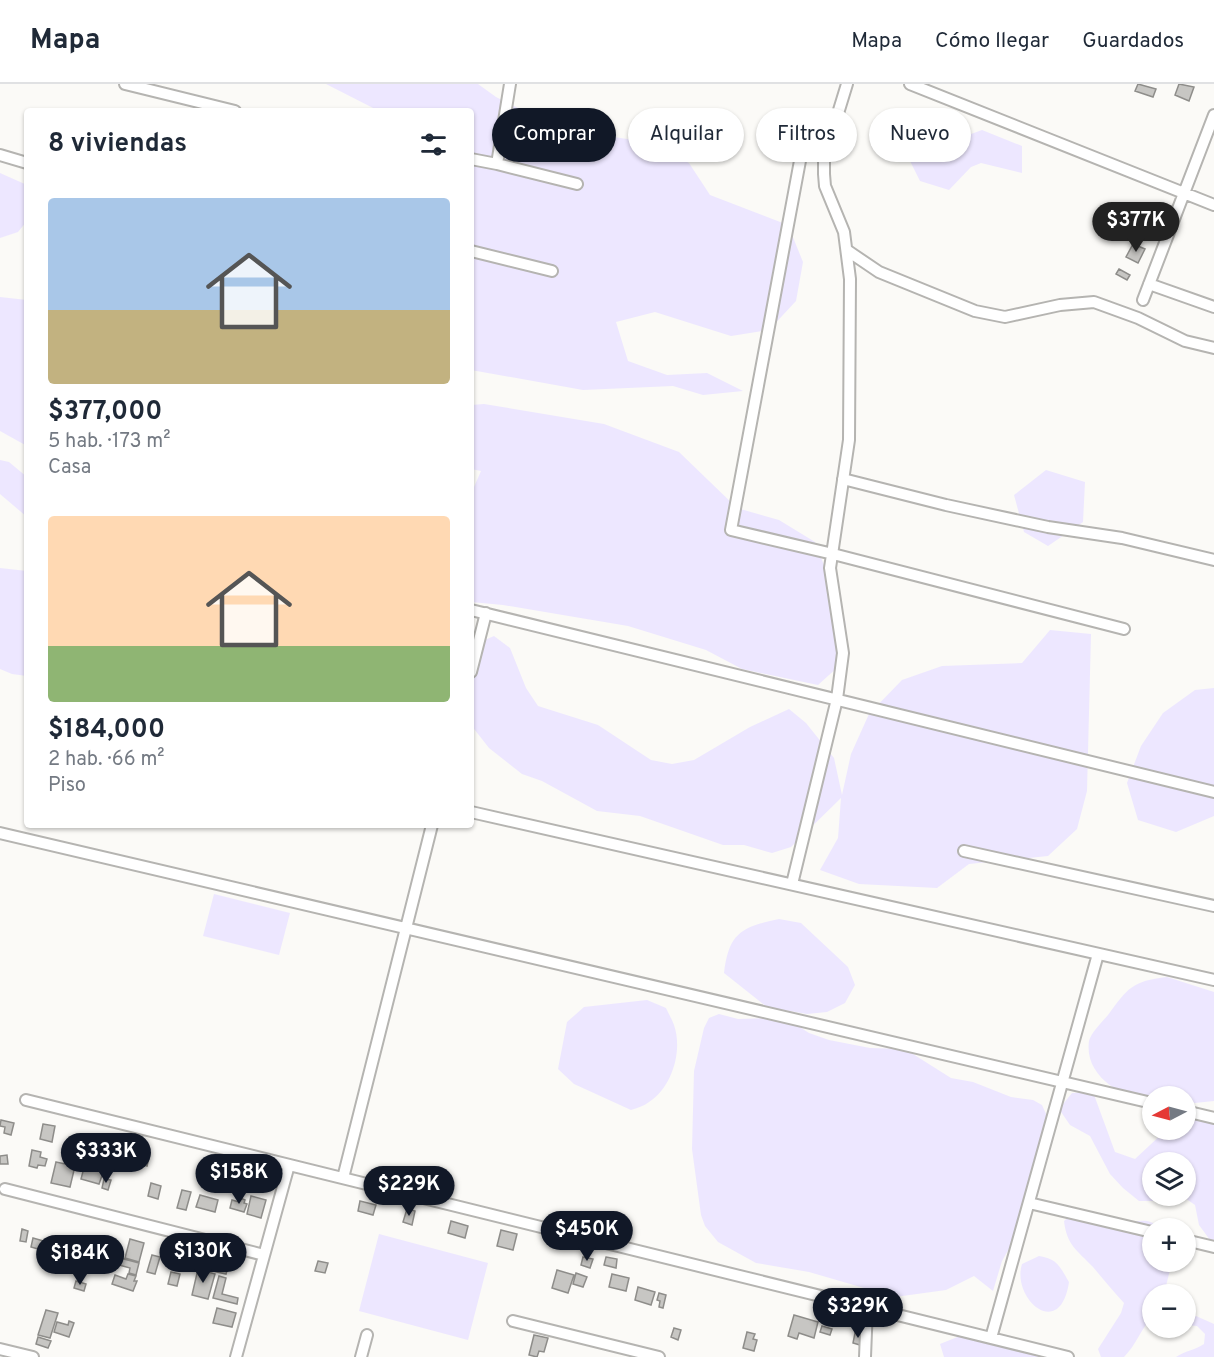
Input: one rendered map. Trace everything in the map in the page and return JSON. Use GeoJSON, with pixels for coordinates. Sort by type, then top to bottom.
{"type":"FeatureCollection","features":[{"type":"Feature","properties":{"kind":"street"},"geometry":{"type":"LineString","coordinates":[[125,84],[223,108]]}},
{"type":"Feature","properties":{"kind":"street"},"geometry":{"type":"LineString","coordinates":[[496,164],[510,84]]}},
{"type":"Feature","properties":{"kind":"street"},"geometry":{"type":"LineString","coordinates":[[792,884],[837,699],[843,653],[830,568],[849,440],[850,279],[844,232],[825,186],[824,159],[847,84]]}},
{"type":"Feature","properties":{"kind":"street"},"geometry":{"type":"LineString","coordinates":[[910,84],[1214,205]]}},
{"type":"Feature","properties":{"kind":"street"},"geometry":{"type":"LineString","coordinates":[[1143,300],[1214,115]]}},
{"type":"Feature","properties":{"kind":"street"},"geometry":{"type":"LineString","coordinates":[[0,155],[24,162]]}},
{"type":"Feature","properties":{"kind":"street"},"geometry":{"type":"LineString","coordinates":[[474,160],[577,184]]}},
{"type":"Feature","properties":{"kind":"street"},"geometry":{"type":"LineString","coordinates":[[800,162],[731,530],[1124,629]]}},
{"type":"Feature","properties":{"kind":"street"},"geometry":{"type":"LineString","coordinates":[[848,251],[879,272],[975,311],[1005,317],[1059,305],[1094,302],[1138,318],[1185,341],[1214,348]]}},
{"type":"Feature","properties":{"kind":"street"},"geometry":{"type":"LineString","coordinates":[[474,252],[552,271]]}},
{"type":"Feature","properties":{"kind":"street"},"geometry":{"type":"LineString","coordinates":[[1149,284],[1214,307]]}},
{"type":"Feature","properties":{"kind":"street"},"geometry":{"type":"LineString","coordinates":[[843,479],[946,505],[1048,527],[1122,538],[1214,560]]}},
{"type":"Feature","properties":{"kind":"street"},"geometry":{"type":"LineString","coordinates":[[474,611],[1214,792]]}},
{"type":"Feature","properties":{"kind":"street"},"geometry":{"type":"LineString","coordinates":[[474,660],[486,614]]}},
{"type":"Feature","properties":{"kind":"street"},"geometry":{"type":"LineString","coordinates":[[474,813],[1214,980]]}},
{"type":"Feature","properties":{"kind":"street"},"geometry":{"type":"LineString","coordinates":[[343,1178],[431,828]]}},
{"type":"Feature","properties":{"kind":"street"},"geometry":{"type":"LineString","coordinates":[[0,833],[1142,1101]]}},
{"type":"Feature","properties":{"kind":"street"},"geometry":{"type":"LineString","coordinates":[[964,851],[1214,906]]}},
{"type":"Feature","properties":{"kind":"street"},"geometry":{"type":"LineString","coordinates":[[991,1338],[1098,954]]}},
{"type":"Feature","properties":{"kind":"street"},"geometry":{"type":"LineString","coordinates":[[26,1100],[1068,1357]]}},
{"type":"Feature","properties":{"kind":"street"},"geometry":{"type":"LineString","coordinates":[[1196,1114],[1214,1118]]}},
{"type":"Feature","properties":{"kind":"street"},"geometry":{"type":"LineString","coordinates":[[236,1357],[289,1165]]}},
{"type":"Feature","properties":{"kind":"street"},"geometry":{"type":"LineString","coordinates":[[5,1189],[264,1255]]}},
{"type":"Feature","properties":{"kind":"street"},"geometry":{"type":"LineString","coordinates":[[1029,1203],[1142,1230]]}},
{"type":"Feature","properties":{"kind":"street"},"geometry":{"type":"LineString","coordinates":[[1196,1242],[1214,1246]]}},
{"type":"Feature","properties":{"kind":"street"},"geometry":{"type":"LineString","coordinates":[[865,1357],[867,1307]]}},
{"type":"Feature","properties":{"kind":"street"},"geometry":{"type":"LineString","coordinates":[[513,1321],[659,1357]]}},
{"type":"Feature","properties":{"kind":"street"},"geometry":{"type":"LineString","coordinates":[[361,1357],[367,1335]]}},
{"type":"Feature","properties":{"kind":"street"},"geometry":{"type":"LineString","coordinates":[[0,1349],[33,1357]]}},
{"type":"Feature","properties":{"kind":"shaded area"},"geometry":{"type":"Polygon","coordinates":[[[326,84],[478,84],[496,97],[518,108],[492,108],[492,162],[616,162],[616,137],[628,139],[628,162],[687,162],[710,195],[788,225],[803,262],[796,301],[769,330],[731,336],[655,312],[616,322],[628,361],[667,375],[707,373],[743,391],[703,395],[673,386],[583,390],[474,371],[474,108],[373,108],[326,84]]]}},
{"type":"Feature","properties":{"kind":"shaded area"},"geometry":{"type":"Polygon","coordinates":[[[982,130],[1022,146],[1022,173],[981,163],[971,167],[949,190],[920,181],[910,162],[971,162],[971,134],[982,130]]]}},
{"type":"Feature","properties":{"kind":"shaded area"},"geometry":{"type":"Polygon","coordinates":[[[0,173],[24,184],[24,225],[18,232],[0,238],[0,173]]]}},
{"type":"Feature","properties":{"kind":"shaded area"},"geometry":{"type":"Polygon","coordinates":[[[0,297],[24,300],[24,444],[0,431],[0,297]]]}},
{"type":"Feature","properties":{"kind":"shaded area"},"geometry":{"type":"Polygon","coordinates":[[[484,404],[604,424],[679,452],[737,508],[779,520],[815,542],[845,620],[849,657],[818,685],[742,669],[706,650],[628,626],[474,602],[474,487],[481,471],[474,470],[474,405],[484,404]]]}},
{"type":"Feature","properties":{"kind":"shaded area"},"geometry":{"type":"Polygon","coordinates":[[[0,460],[9,462],[24,474],[24,514],[0,494],[0,460]]]}},
{"type":"Feature","properties":{"kind":"shaded area"},"geometry":{"type":"Polygon","coordinates":[[[1046,470],[1085,482],[1083,522],[1048,546],[1024,532],[1014,495],[1046,470]]]}},
{"type":"Feature","properties":{"kind":"shaded area"},"geometry":{"type":"Polygon","coordinates":[[[0,568],[24,571],[24,676],[0,669],[0,568]]]}},
{"type":"Feature","properties":{"kind":"shaded area"},"geometry":{"type":"Polygon","coordinates":[[[1050,630],[1091,634],[1087,791],[1077,829],[1048,856],[969,864],[937,888],[859,884],[820,870],[838,838],[841,798],[791,847],[772,853],[744,845],[723,845],[640,816],[597,811],[542,781],[522,774],[489,748],[474,729],[474,645],[494,636],[510,648],[526,688],[538,706],[598,725],[651,760],[672,764],[694,760],[750,727],[789,709],[806,723],[834,758],[842,795],[851,754],[869,714],[902,680],[942,666],[1022,663],[1050,630]]]}},
{"type":"Feature","properties":{"kind":"shaded area"},"geometry":{"type":"Polygon","coordinates":[[[1214,688],[1214,816],[1176,832],[1138,820],[1127,783],[1141,746],[1163,713],[1195,690],[1214,688]]]}},
{"type":"Feature","properties":{"kind":"shaded area"},"geometry":{"type":"Polygon","coordinates":[[[214,894],[290,913],[279,955],[203,936],[214,894]]]}},
{"type":"Feature","properties":{"kind":"shaded area"},"geometry":{"type":"Polygon","coordinates":[[[779,919],[801,923],[848,967],[855,985],[845,1003],[827,1012],[807,1014],[767,1007],[724,973],[729,949],[739,934],[755,925],[779,919]]]}},
{"type":"Feature","properties":{"kind":"shaded area"},"geometry":{"type":"Polygon","coordinates":[[[1167,977],[1214,992],[1214,1101],[1196,1103],[1196,1086],[1142,1086],[1142,1100],[1140,1100],[1107,1083],[1093,1065],[1089,1054],[1089,1041],[1094,1031],[1126,992],[1146,981],[1167,977]]]}},
{"type":"Feature","properties":{"kind":"shaded area"},"geometry":{"type":"Polygon","coordinates":[[[647,1000],[666,1008],[674,1025],[677,1046],[669,1078],[664,1087],[649,1102],[631,1110],[574,1084],[558,1069],[567,1022],[584,1007],[647,1000]]]}},
{"type":"Feature","properties":{"kind":"shaded area"},"geometry":{"type":"Polygon","coordinates":[[[719,1014],[738,1019],[771,1018],[792,1022],[809,1033],[829,1040],[870,1048],[905,1049],[951,1078],[973,1082],[1011,1097],[1033,1100],[1042,1105],[1046,1114],[1045,1135],[1033,1164],[1023,1224],[1002,1261],[993,1291],[974,1276],[946,1290],[895,1297],[809,1272],[756,1263],[718,1242],[705,1226],[701,1215],[692,1149],[694,1071],[704,1028],[709,1018],[719,1014]]]}},
{"type":"Feature","properties":{"kind":"shaded area"},"geometry":{"type":"Polygon","coordinates":[[[1093,1092],[1115,1152],[1135,1159],[1142,1152],[1142,1201],[1123,1188],[1110,1174],[1090,1136],[1070,1125],[1059,1109],[1072,1093],[1093,1092]]]}},
{"type":"Feature","properties":{"kind":"shaded area"},"geometry":{"type":"Polygon","coordinates":[[[1214,1116],[1214,1241],[1210,1240],[1199,1225],[1195,1206],[1196,1152],[1142,1152],[1155,1140],[1196,1140],[1196,1120],[1214,1116]]]}},
{"type":"Feature","properties":{"kind":"shaded area"},"geometry":{"type":"Polygon","coordinates":[[[1094,1213],[1119,1221],[1142,1221],[1142,1272],[1170,1272],[1166,1284],[1142,1284],[1142,1332],[1124,1357],[1101,1357],[1098,1349],[1121,1313],[1124,1303],[1070,1242],[1064,1221],[1072,1214],[1094,1213]]]}},
{"type":"Feature","properties":{"kind":"shaded area"},"geometry":{"type":"Polygon","coordinates":[[[379,1234],[488,1263],[468,1340],[359,1311],[379,1234]]]}},
{"type":"Feature","properties":{"kind":"shaded area"},"geometry":{"type":"Polygon","coordinates":[[[1039,1256],[1050,1259],[1061,1268],[1069,1282],[1064,1300],[1056,1309],[1047,1312],[1038,1308],[1030,1300],[1023,1290],[1020,1277],[1022,1264],[1039,1256]]]}},
{"type":"Feature","properties":{"kind":"shaded area"},"geometry":{"type":"Polygon","coordinates":[[[1196,1316],[1214,1324],[1214,1357],[1176,1357],[1204,1344],[1205,1334],[1197,1326],[1196,1316]]]}},
{"type":"Feature","properties":{"kind":"shaded area"},"geometry":{"type":"Polygon","coordinates":[[[960,1336],[1021,1341],[1046,1357],[944,1357],[940,1344],[960,1336]]]}},
{"type":"Feature","properties":{"kind":"building"},"geometry":{"type":"Polygon","coordinates":[[[1138,84],[1156,89],[1153,97],[1135,91],[1138,84]]]}},
{"type":"Feature","properties":{"kind":"building"},"geometry":{"type":"Polygon","coordinates":[[[1179,84],[1194,87],[1189,101],[1175,95],[1179,84]]]}},
{"type":"Feature","properties":{"kind":"building"},"geometry":{"type":"Polygon","coordinates":[[[1141,205],[1155,212],[1149,224],[1136,217],[1141,205]]]}},
{"type":"Feature","properties":{"kind":"building"},"geometry":{"type":"Polygon","coordinates":[[[1133,244],[1145,249],[1138,263],[1126,257],[1133,244]]]}},
{"type":"Feature","properties":{"kind":"building"},"geometry":{"type":"Polygon","coordinates":[[[1119,269],[1130,275],[1127,280],[1116,274],[1119,269]]]}},
{"type":"Feature","properties":{"kind":"building"},"geometry":{"type":"Polygon","coordinates":[[[1,1120],[14,1123],[11,1135],[4,1133],[5,1127],[0,1126],[1,1120]]]}},
{"type":"Feature","properties":{"kind":"building"},"geometry":{"type":"Polygon","coordinates":[[[43,1124],[55,1126],[52,1142],[40,1139],[43,1124]]]}},
{"type":"Feature","properties":{"kind":"building"},"geometry":{"type":"Polygon","coordinates":[[[91,1138],[103,1140],[101,1151],[88,1149],[91,1138]]]}},
{"type":"Feature","properties":{"kind":"building"},"geometry":{"type":"Polygon","coordinates":[[[32,1150],[41,1152],[40,1157],[47,1159],[45,1166],[38,1165],[37,1168],[29,1166],[32,1150]]]}},
{"type":"Feature","properties":{"kind":"building"},"geometry":{"type":"Polygon","coordinates":[[[141,1151],[150,1153],[147,1166],[138,1163],[141,1151]]]}},
{"type":"Feature","properties":{"kind":"building"},"geometry":{"type":"Polygon","coordinates":[[[7,1155],[8,1164],[0,1164],[0,1156],[7,1155]]]}},
{"type":"Feature","properties":{"kind":"building"},"geometry":{"type":"Polygon","coordinates":[[[56,1162],[75,1166],[70,1187],[51,1183],[56,1162]]]}},
{"type":"Feature","properties":{"kind":"building"},"geometry":{"type":"Polygon","coordinates":[[[203,1163],[217,1167],[214,1179],[200,1176],[203,1163]]]}},
{"type":"Feature","properties":{"kind":"building"},"geometry":{"type":"Polygon","coordinates":[[[85,1164],[104,1170],[99,1184],[81,1179],[85,1164]]]}},
{"type":"Feature","properties":{"kind":"building"},"geometry":{"type":"Polygon","coordinates":[[[104,1179],[111,1180],[108,1190],[102,1188],[104,1179]]]}},
{"type":"Feature","properties":{"kind":"building"},"geometry":{"type":"Polygon","coordinates":[[[151,1183],[161,1186],[158,1199],[148,1196],[151,1183]]]}},
{"type":"Feature","properties":{"kind":"building"},"geometry":{"type":"Polygon","coordinates":[[[182,1190],[191,1192],[186,1210],[177,1208],[182,1190]]]}},
{"type":"Feature","properties":{"kind":"building"},"geometry":{"type":"Polygon","coordinates":[[[200,1195],[218,1200],[215,1212],[196,1207],[200,1195]]]}},
{"type":"Feature","properties":{"kind":"building"},"geometry":{"type":"Polygon","coordinates":[[[251,1196],[266,1200],[261,1218],[247,1214],[251,1196]]]}},
{"type":"Feature","properties":{"kind":"building"},"geometry":{"type":"Polygon","coordinates":[[[240,1198],[247,1204],[244,1212],[230,1208],[232,1200],[239,1202],[240,1198]]]}},
{"type":"Feature","properties":{"kind":"building"},"geometry":{"type":"Polygon","coordinates":[[[360,1201],[376,1205],[373,1215],[358,1211],[360,1201]]]}},
{"type":"Feature","properties":{"kind":"building"},"geometry":{"type":"Polygon","coordinates":[[[407,1209],[415,1211],[412,1225],[403,1222],[407,1209]]]}},
{"type":"Feature","properties":{"kind":"building"},"geometry":{"type":"Polygon","coordinates":[[[451,1221],[468,1226],[465,1238],[448,1233],[451,1221]]]}},
{"type":"Feature","properties":{"kind":"building"},"geometry":{"type":"Polygon","coordinates":[[[22,1229],[28,1231],[26,1242],[20,1241],[22,1229]]]}},
{"type":"Feature","properties":{"kind":"building"},"geometry":{"type":"Polygon","coordinates":[[[501,1230],[517,1234],[513,1250],[497,1246],[501,1230]]]}},
{"type":"Feature","properties":{"kind":"building"},"geometry":{"type":"Polygon","coordinates":[[[33,1238],[47,1242],[45,1251],[31,1247],[33,1238]]]}},
{"type":"Feature","properties":{"kind":"building"},"geometry":{"type":"Polygon","coordinates":[[[108,1239],[114,1241],[110,1252],[104,1250],[108,1239]]]}},
{"type":"Feature","properties":{"kind":"building"},"geometry":{"type":"Polygon","coordinates":[[[130,1239],[144,1243],[139,1262],[125,1258],[130,1239]]]}},
{"type":"Feature","properties":{"kind":"building"},"geometry":{"type":"Polygon","coordinates":[[[84,1249],[95,1252],[93,1261],[82,1258],[84,1249]]]}},
{"type":"Feature","properties":{"kind":"building"},"geometry":{"type":"Polygon","coordinates":[[[61,1250],[76,1253],[73,1266],[58,1262],[61,1250]]]}},
{"type":"Feature","properties":{"kind":"building"},"geometry":{"type":"Polygon","coordinates":[[[111,1255],[119,1258],[115,1270],[107,1267],[111,1255]]]}},
{"type":"Feature","properties":{"kind":"building"},"geometry":{"type":"Polygon","coordinates":[[[152,1255],[160,1257],[155,1274],[147,1272],[152,1255]]]}},
{"type":"Feature","properties":{"kind":"building"},"geometry":{"type":"Polygon","coordinates":[[[211,1255],[230,1259],[226,1274],[208,1270],[211,1255]]]}},
{"type":"Feature","properties":{"kind":"building"},"geometry":{"type":"Polygon","coordinates":[[[583,1257],[593,1259],[590,1268],[581,1265],[583,1257]]]}},
{"type":"Feature","properties":{"kind":"building"},"geometry":{"type":"Polygon","coordinates":[[[606,1257],[617,1259],[616,1268],[604,1265],[606,1257]]]}},
{"type":"Feature","properties":{"kind":"building"},"geometry":{"type":"Polygon","coordinates":[[[120,1258],[139,1263],[136,1275],[129,1273],[130,1268],[119,1265],[120,1258]]]}},
{"type":"Feature","properties":{"kind":"building"},"geometry":{"type":"Polygon","coordinates":[[[318,1261],[328,1263],[325,1273],[315,1271],[318,1261]]]}},
{"type":"Feature","properties":{"kind":"building"},"geometry":{"type":"Polygon","coordinates":[[[198,1269],[215,1274],[208,1299],[192,1295],[198,1269]]]}},
{"type":"Feature","properties":{"kind":"building"},"geometry":{"type":"Polygon","coordinates":[[[557,1270],[574,1275],[568,1293],[552,1288],[557,1270]]]}},
{"type":"Feature","properties":{"kind":"building"},"geometry":{"type":"Polygon","coordinates":[[[171,1272],[180,1274],[177,1286],[168,1284],[171,1272]]]}},
{"type":"Feature","properties":{"kind":"building"},"geometry":{"type":"Polygon","coordinates":[[[576,1273],[587,1277],[583,1287],[573,1284],[576,1273]]]}},
{"type":"Feature","properties":{"kind":"building"},"geometry":{"type":"Polygon","coordinates":[[[128,1274],[136,1276],[134,1281],[137,1281],[133,1291],[112,1284],[115,1275],[126,1279],[128,1274]]]}},
{"type":"Feature","properties":{"kind":"building"},"geometry":{"type":"Polygon","coordinates":[[[612,1274],[629,1278],[626,1291],[609,1287],[612,1274]]]}},
{"type":"Feature","properties":{"kind":"building"},"geometry":{"type":"Polygon","coordinates":[[[219,1276],[226,1278],[222,1294],[238,1298],[237,1304],[213,1298],[219,1276]]]}},
{"type":"Feature","properties":{"kind":"building"},"geometry":{"type":"Polygon","coordinates":[[[76,1281],[86,1284],[84,1291],[74,1288],[76,1281]]]}},
{"type":"Feature","properties":{"kind":"building"},"geometry":{"type":"Polygon","coordinates":[[[638,1287],[655,1292],[651,1305],[635,1300],[638,1287]]]}},
{"type":"Feature","properties":{"kind":"building"},"geometry":{"type":"Polygon","coordinates":[[[659,1293],[666,1295],[663,1308],[659,1307],[660,1301],[657,1300],[659,1293]]]}},
{"type":"Feature","properties":{"kind":"building"},"geometry":{"type":"Polygon","coordinates":[[[217,1308],[236,1313],[232,1327],[213,1323],[217,1308]]]}},
{"type":"Feature","properties":{"kind":"building"},"geometry":{"type":"Polygon","coordinates":[[[834,1309],[839,1310],[834,1326],[829,1324],[834,1309]]]}},
{"type":"Feature","properties":{"kind":"building"},"geometry":{"type":"Polygon","coordinates":[[[46,1310],[58,1313],[50,1338],[38,1335],[46,1310]]]}},
{"type":"Feature","properties":{"kind":"building"},"geometry":{"type":"Polygon","coordinates":[[[794,1315],[818,1322],[814,1338],[799,1333],[797,1339],[788,1336],[794,1315]]]}},
{"type":"Feature","properties":{"kind":"building"},"geometry":{"type":"Polygon","coordinates":[[[69,1321],[74,1323],[69,1337],[54,1332],[57,1322],[68,1325],[69,1321]]]}},
{"type":"Feature","properties":{"kind":"building"},"geometry":{"type":"Polygon","coordinates":[[[822,1326],[832,1329],[830,1335],[820,1332],[822,1326]]]}},
{"type":"Feature","properties":{"kind":"building"},"geometry":{"type":"Polygon","coordinates":[[[674,1328],[681,1330],[678,1340],[671,1337],[674,1328]]]}},
{"type":"Feature","properties":{"kind":"building"},"geometry":{"type":"Polygon","coordinates":[[[747,1332],[755,1334],[753,1339],[757,1340],[754,1351],[743,1348],[747,1332]]]}},
{"type":"Feature","properties":{"kind":"building"},"geometry":{"type":"Polygon","coordinates":[[[855,1333],[863,1335],[860,1345],[853,1343],[855,1333]]]}},
{"type":"Feature","properties":{"kind":"building"},"geometry":{"type":"Polygon","coordinates":[[[534,1335],[548,1338],[544,1352],[539,1351],[537,1357],[529,1355],[534,1335]]]}},
{"type":"Feature","properties":{"kind":"building"},"geometry":{"type":"Polygon","coordinates":[[[38,1337],[51,1341],[48,1348],[36,1344],[38,1337]]]}}]}
